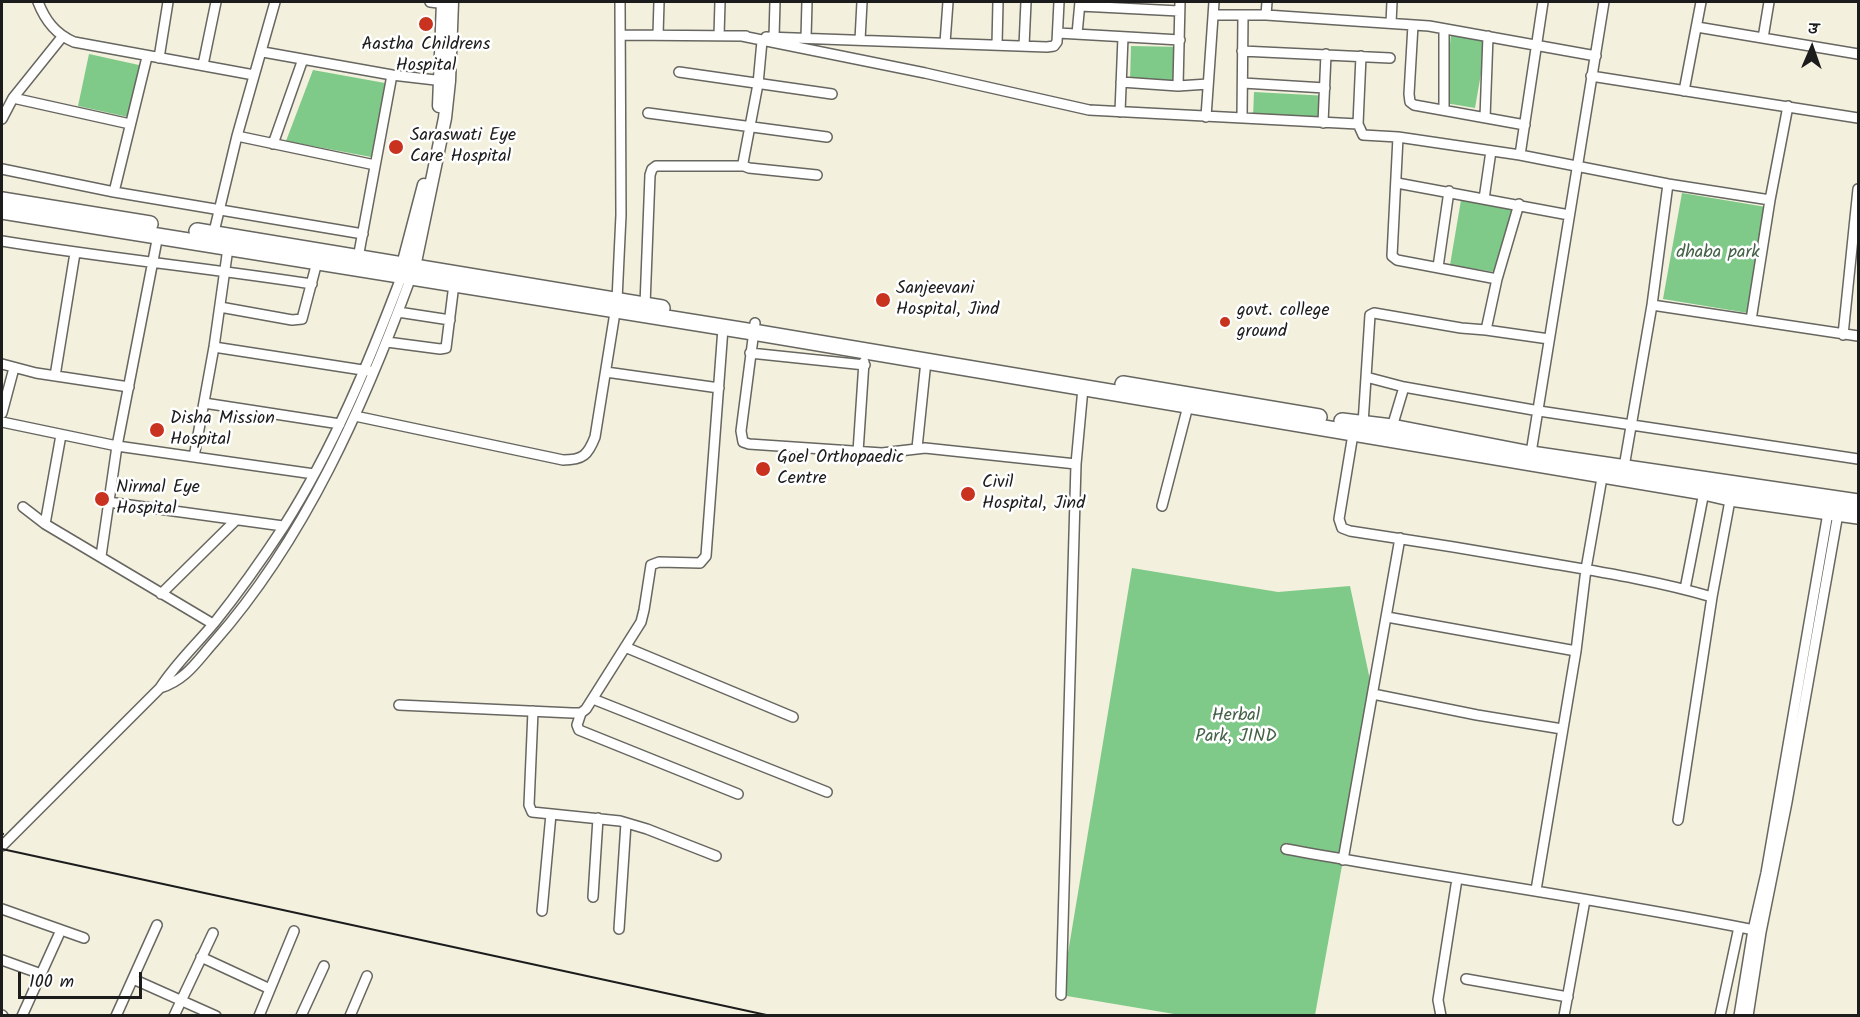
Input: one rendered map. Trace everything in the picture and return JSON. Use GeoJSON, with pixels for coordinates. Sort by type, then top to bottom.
{"type":"FeatureCollection","features":[{"type":"Feature","properties":{"kind":"highway"},"geometry":{"type":"LineString","coordinates":[[2,200],[212,239],[358,258],[454,284],[616,305],[645,305],[754,328],[1357,427],[1603,470],[1704,492],[1731,491]]}},
{"type":"Feature","properties":{"kind":"highway"},"geometry":{"type":"LineString","coordinates":[[2,211],[158,236],[212,239],[228,248],[316,262],[408,271],[616,305],[723,328],[754,328],[864,358],[926,361],[1188,406],[1357,427],[1392,427],[1530,459]]}},
{"type":"Feature","properties":{"kind":"highway"},"geometry":{"type":"LineString","coordinates":[[1603,470],[1624,467],[1731,491],[1834,506],[1858,516]]}},
{"type":"Feature","properties":{"kind":"highway"},"geometry":{"type":"LineString","coordinates":[[1834,506],[1858,502]]}},
{"type":"Feature","properties":{"kind":"street"},"geometry":{"type":"LineString","coordinates":[[38,2],[50,25],[62,37],[74,42],[254,75]]}},
{"type":"Feature","properties":{"kind":"street"},"geometry":{"type":"LineString","coordinates":[[159,58],[168,2]]}},
{"type":"Feature","properties":{"kind":"street"},"geometry":{"type":"LineString","coordinates":[[203,65],[216,2]]}},
{"type":"Feature","properties":{"kind":"street"},"geometry":{"type":"LineString","coordinates":[[212,239],[237,136],[275,2]]}},
{"type":"Feature","properties":{"kind":"street"},"geometry":{"type":"LineString","coordinates":[[160,688],[175,684],[185,675],[236,616],[269,569],[320,485],[374,374],[398,312],[432,150],[444,81],[444,2]]}},
{"type":"Feature","properties":{"kind":"street"},"geometry":{"type":"LineString","coordinates":[[355,416],[563,460],[574,460],[585,455],[591,448],[595,437],[616,305],[621,215],[620,2]]}},
{"type":"Feature","properties":{"kind":"street"},"geometry":{"type":"LineString","coordinates":[[658,35],[659,2]]}},
{"type":"Feature","properties":{"kind":"street"},"geometry":{"type":"LineString","coordinates":[[719,36],[720,2]]}},
{"type":"Feature","properties":{"kind":"street"},"geometry":{"type":"LineString","coordinates":[[774,37],[775,2]]}},
{"type":"Feature","properties":{"kind":"street"},"geometry":{"type":"LineString","coordinates":[[806,38],[807,2]]}},
{"type":"Feature","properties":{"kind":"street"},"geometry":{"type":"LineString","coordinates":[[860,40],[862,2]]}},
{"type":"Feature","properties":{"kind":"street"},"geometry":{"type":"LineString","coordinates":[[945,43],[948,2]]}},
{"type":"Feature","properties":{"kind":"street"},"geometry":{"type":"LineString","coordinates":[[997,45],[998,2]]}},
{"type":"Feature","properties":{"kind":"street"},"geometry":{"type":"LineString","coordinates":[[1024,46],[1026,2]]}},
{"type":"Feature","properties":{"kind":"street"},"geometry":{"type":"LineString","coordinates":[[621,35],[741,36],[1054,46],[1057,42],[1059,2]]}},
{"type":"Feature","properties":{"kind":"street"},"geometry":{"type":"LineString","coordinates":[[1206,117],[1214,2]]}},
{"type":"Feature","properties":{"kind":"street"},"geometry":{"type":"LineString","coordinates":[[1266,15],[1267,2]]}},
{"type":"Feature","properties":{"kind":"street"},"geometry":{"type":"LineString","coordinates":[[1391,23],[1392,2]]}},
{"type":"Feature","properties":{"kind":"street"},"geometry":{"type":"LineString","coordinates":[[1520,155],[1543,2]]}},
{"type":"Feature","properties":{"kind":"street"},"geometry":{"type":"LineString","coordinates":[[1530,459],[1604,2]]}},
{"type":"Feature","properties":{"kind":"street"},"geometry":{"type":"LineString","coordinates":[[1684,91],[1701,2]]}},
{"type":"Feature","properties":{"kind":"street"},"geometry":{"type":"LineString","coordinates":[[1763,38],[1768,2]]}},
{"type":"Feature","properties":{"kind":"street"},"geometry":{"type":"LineString","coordinates":[[1077,34],[1080,4],[1180,6],[1178,86]]}},
{"type":"Feature","properties":{"kind":"street"},"geometry":{"type":"LineString","coordinates":[[1214,15],[1266,15],[1413,25],[1596,56]]}},
{"type":"Feature","properties":{"kind":"street"},"geometry":{"type":"LineString","coordinates":[[1242,117],[1243,16]]}},
{"type":"Feature","properties":{"kind":"street"},"geometry":{"type":"LineString","coordinates":[[1413,25],[1410,102],[1414,105],[1526,125]]}},
{"type":"Feature","properties":{"kind":"street"},"geometry":{"type":"LineString","coordinates":[[1697,27],[1858,54]]}},
{"type":"Feature","properties":{"kind":"street"},"geometry":{"type":"LineString","coordinates":[[1444,29],[1444,110]]}},
{"type":"Feature","properties":{"kind":"street"},"geometry":{"type":"LineString","coordinates":[[1058,33],[1180,40]]}},
{"type":"Feature","properties":{"kind":"street"},"geometry":{"type":"LineString","coordinates":[[741,36],[925,73],[1089,110],[1358,124]]}},
{"type":"Feature","properties":{"kind":"street"},"geometry":{"type":"LineString","coordinates":[[1485,118],[1488,36]]}},
{"type":"Feature","properties":{"kind":"street"},"geometry":{"type":"LineString","coordinates":[[2,119],[13,98],[62,37]]}},
{"type":"Feature","properties":{"kind":"street"},"geometry":{"type":"LineString","coordinates":[[1120,112],[1123,37]]}},
{"type":"Feature","properties":{"kind":"street"},"geometry":{"type":"LineString","coordinates":[[744,166],[743,159],[758,84],[762,41]]}},
{"type":"Feature","properties":{"kind":"street"},"geometry":{"type":"LineString","coordinates":[[1242,51],[1390,58]]}},
{"type":"Feature","properties":{"kind":"street"},"geometry":{"type":"LineString","coordinates":[[262,52],[392,75],[444,81]]}},
{"type":"Feature","properties":{"kind":"street"},"geometry":{"type":"LineString","coordinates":[[1323,123],[1326,54]]}},
{"type":"Feature","properties":{"kind":"street"},"geometry":{"type":"LineString","coordinates":[[1361,56],[1358,124],[1363,135],[1398,137],[1520,155],[1668,184],[1770,200]]}},
{"type":"Feature","properties":{"kind":"street"},"geometry":{"type":"LineString","coordinates":[[114,192],[147,57]]}},
{"type":"Feature","properties":{"kind":"street"},"geometry":{"type":"LineString","coordinates":[[273,144],[303,59]]}},
{"type":"Feature","properties":{"kind":"street"},"geometry":{"type":"LineString","coordinates":[[679,72],[832,94]]}},
{"type":"Feature","properties":{"kind":"street"},"geometry":{"type":"LineString","coordinates":[[358,258],[392,75]]}},
{"type":"Feature","properties":{"kind":"street"},"geometry":{"type":"LineString","coordinates":[[1591,76],[1858,118]]}},
{"type":"Feature","properties":{"kind":"street"},"geometry":{"type":"LineString","coordinates":[[1121,82],[1178,86],[1208,84]]}},
{"type":"Feature","properties":{"kind":"street"},"geometry":{"type":"LineString","coordinates":[[1243,83],[1325,88]]}},
{"type":"Feature","properties":{"kind":"street"},"geometry":{"type":"LineString","coordinates":[[13,98],[130,124]]}},
{"type":"Feature","properties":{"kind":"street"},"geometry":{"type":"LineString","coordinates":[[1751,320],[1788,106]]}},
{"type":"Feature","properties":{"kind":"street"},"geometry":{"type":"LineString","coordinates":[[648,113],[827,137]]}},
{"type":"Feature","properties":{"kind":"street"},"geometry":{"type":"LineString","coordinates":[[237,136],[375,165]]}},
{"type":"Feature","properties":{"kind":"street"},"geometry":{"type":"LineString","coordinates":[[1398,137],[1392,256],[1397,260],[1497,279]]}},
{"type":"Feature","properties":{"kind":"street"},"geometry":{"type":"LineString","coordinates":[[1484,199],[1491,151]]}},
{"type":"Feature","properties":{"kind":"street"},"geometry":{"type":"LineString","coordinates":[[645,305],[652,169],[656,166],[744,166],[817,175]]}},
{"type":"Feature","properties":{"kind":"street"},"geometry":{"type":"LineString","coordinates":[[2,169],[114,192],[363,234]]}},
{"type":"Feature","properties":{"kind":"street"},"geometry":{"type":"LineString","coordinates":[[1397,183],[1569,215]]}},
{"type":"Feature","properties":{"kind":"street"},"geometry":{"type":"LineString","coordinates":[[1624,467],[1652,305],[1668,184]]}},
{"type":"Feature","properties":{"kind":"street"},"geometry":{"type":"LineString","coordinates":[[1843,335],[1858,189]]}},
{"type":"Feature","properties":{"kind":"street"},"geometry":{"type":"LineString","coordinates":[[1438,267],[1449,191]]}},
{"type":"Feature","properties":{"kind":"street"},"geometry":{"type":"LineString","coordinates":[[1486,330],[1497,279],[1519,204]]}},
{"type":"Feature","properties":{"kind":"street"},"geometry":{"type":"LineString","coordinates":[[101,556],[117,446],[158,236]]}},
{"type":"Feature","properties":{"kind":"street"},"geometry":{"type":"LineString","coordinates":[[2,243],[312,284]]}},
{"type":"Feature","properties":{"kind":"street"},"geometry":{"type":"LineString","coordinates":[[194,457],[214,347],[228,248]]}},
{"type":"Feature","properties":{"kind":"street"},"geometry":{"type":"LineString","coordinates":[[55,376],[75,253]]}},
{"type":"Feature","properties":{"kind":"street"},"geometry":{"type":"LineString","coordinates":[[220,307],[302,319],[316,262]]}},
{"type":"Feature","properties":{"kind":"street"},"geometry":{"type":"LineString","coordinates":[[2,846],[160,688],[174,667],[213,624],[258,562],[314,474],[340,424],[408,271]]}},
{"type":"Feature","properties":{"kind":"street"},"geometry":{"type":"LineString","coordinates":[[387,342],[446,348],[454,284]]}},
{"type":"Feature","properties":{"kind":"street"},"geometry":{"type":"LineString","coordinates":[[1652,305],[1858,336]]}},
{"type":"Feature","properties":{"kind":"street"},"geometry":{"type":"LineString","coordinates":[[398,312],[450,320]]}},
{"type":"Feature","properties":{"kind":"street"},"geometry":{"type":"LineString","coordinates":[[1549,339],[1461,328],[1374,313],[1370,315],[1366,377],[1340,524],[1342,528],[1586,569],[1685,589],[1712,597]]}},
{"type":"Feature","properties":{"kind":"street"},"geometry":{"type":"LineString","coordinates":[[723,328],[706,556],[700,563],[659,562],[651,565],[643,616],[593,699],[581,713],[577,725],[579,730],[738,794]]}},
{"type":"Feature","properties":{"kind":"street"},"geometry":{"type":"LineString","coordinates":[[754,328],[741,431],[743,442],[858,452],[890,453],[916,448],[1076,464]]}},
{"type":"Feature","properties":{"kind":"street"},"geometry":{"type":"LineString","coordinates":[[214,347],[365,370],[374,374]]}},
{"type":"Feature","properties":{"kind":"street"},"geometry":{"type":"LineString","coordinates":[[750,353],[864,358],[858,452]]}},
{"type":"Feature","properties":{"kind":"street"},"geometry":{"type":"LineString","coordinates":[[916,448],[926,361]]}},
{"type":"Feature","properties":{"kind":"street"},"geometry":{"type":"LineString","coordinates":[[2,364],[55,376],[129,387]]}},
{"type":"Feature","properties":{"kind":"street"},"geometry":{"type":"LineString","coordinates":[[2,413],[14,368]]}},
{"type":"Feature","properties":{"kind":"street"},"geometry":{"type":"LineString","coordinates":[[606,372],[719,387]]}},
{"type":"Feature","properties":{"kind":"street"},"geometry":{"type":"LineString","coordinates":[[1366,377],[1404,387],[1539,411],[1858,459]]}},
{"type":"Feature","properties":{"kind":"street"},"geometry":{"type":"LineString","coordinates":[[1392,427],[1404,387]]}},
{"type":"Feature","properties":{"kind":"street"},"geometry":{"type":"LineString","coordinates":[[1061,995],[1076,464],[1083,388]]}},
{"type":"Feature","properties":{"kind":"street"},"geometry":{"type":"LineString","coordinates":[[204,403],[340,424]]}},
{"type":"Feature","properties":{"kind":"street"},"geometry":{"type":"LineString","coordinates":[[1162,506],[1188,406]]}},
{"type":"Feature","properties":{"kind":"street"},"geometry":{"type":"LineString","coordinates":[[2,422],[117,446],[314,474]]}},
{"type":"Feature","properties":{"kind":"street"},"geometry":{"type":"LineString","coordinates":[[45,524],[61,435]]}},
{"type":"Feature","properties":{"kind":"street"},"geometry":{"type":"LineString","coordinates":[[1536,890],[1576,651],[1586,569],[1603,470]]}},
{"type":"Feature","properties":{"kind":"street"},"geometry":{"type":"LineString","coordinates":[[1678,820],[1712,597],[1731,491]]}},
{"type":"Feature","properties":{"kind":"street"},"geometry":{"type":"LineString","coordinates":[[1685,589],[1704,492]]}},
{"type":"Feature","properties":{"kind":"street"},"geometry":{"type":"LineString","coordinates":[[108,502],[283,526]]}},
{"type":"Feature","properties":{"kind":"street"},"geometry":{"type":"LineString","coordinates":[[1739,1016],[1789,791],[1834,506]]}},
{"type":"Feature","properties":{"kind":"street"},"geometry":{"type":"LineString","coordinates":[[23,507],[45,524],[213,624]]}},
{"type":"Feature","properties":{"kind":"street"},"geometry":{"type":"LineString","coordinates":[[160,594],[236,520]]}},
{"type":"Feature","properties":{"kind":"street"},"geometry":{"type":"LineString","coordinates":[[1343,860],[1400,538]]}},
{"type":"Feature","properties":{"kind":"street"},"geometry":{"type":"LineString","coordinates":[[258,562],[269,569]]}},
{"type":"Feature","properties":{"kind":"street"},"geometry":{"type":"LineString","coordinates":[[1387,617],[1576,651]]}},
{"type":"Feature","properties":{"kind":"street"},"geometry":{"type":"LineString","coordinates":[[625,648],[793,717]]}},
{"type":"Feature","properties":{"kind":"street"},"geometry":{"type":"LineString","coordinates":[[1373,694],[1562,729]]}},
{"type":"Feature","properties":{"kind":"street"},"geometry":{"type":"LineString","coordinates":[[593,699],[827,792]]}},
{"type":"Feature","properties":{"kind":"street"},"geometry":{"type":"LineString","coordinates":[[399,705],[581,713]]}},
{"type":"Feature","properties":{"kind":"street"},"geometry":{"type":"LineString","coordinates":[[533,711],[530,809],[532,812],[626,823],[716,856]]}},
{"type":"Feature","properties":{"kind":"street"},"geometry":{"type":"LineString","coordinates":[[542,911],[551,814]]}},
{"type":"Feature","properties":{"kind":"street"},"geometry":{"type":"LineString","coordinates":[[593,897],[598,818]]}},
{"type":"Feature","properties":{"kind":"street"},"geometry":{"type":"LineString","coordinates":[[620,929],[626,823]]}},
{"type":"Feature","properties":{"kind":"street"},"geometry":{"type":"LineString","coordinates":[[1286,849],[1457,879],[1536,890],[1757,931]]}},
{"type":"Feature","properties":{"kind":"street"},"geometry":{"type":"LineString","coordinates":[[1441,1016],[1438,1000],[1457,879]]}},
{"type":"Feature","properties":{"kind":"street"},"geometry":{"type":"LineString","coordinates":[[1564,1016],[1585,900]]}},
{"type":"Feature","properties":{"kind":"street"},"geometry":{"type":"LineString","coordinates":[[2,909],[84,938]]}},
{"type":"Feature","properties":{"kind":"street"},"geometry":{"type":"LineString","coordinates":[[116,1016],[157,925]]}},
{"type":"Feature","properties":{"kind":"street"},"geometry":{"type":"LineString","coordinates":[[1720,1016],[1739,927]]}},
{"type":"Feature","properties":{"kind":"street"},"geometry":{"type":"LineString","coordinates":[[22,1016],[61,930]]}},
{"type":"Feature","properties":{"kind":"street"},"geometry":{"type":"LineString","coordinates":[[259,1016],[294,931]]}},
{"type":"Feature","properties":{"kind":"street"},"geometry":{"type":"LineString","coordinates":[[1748,1016],[1757,931]]}},
{"type":"Feature","properties":{"kind":"street"},"geometry":{"type":"LineString","coordinates":[[174,1016],[213,933]]}},
{"type":"Feature","properties":{"kind":"street"},"geometry":{"type":"LineString","coordinates":[[201,957],[270,989]]}},
{"type":"Feature","properties":{"kind":"street"},"geometry":{"type":"LineString","coordinates":[[2,960],[41,974]]}},
{"type":"Feature","properties":{"kind":"street"},"geometry":{"type":"LineString","coordinates":[[301,1016],[324,966]]}},
{"type":"Feature","properties":{"kind":"street"},"geometry":{"type":"LineString","coordinates":[[350,1016],[367,976]]}},
{"type":"Feature","properties":{"kind":"street"},"geometry":{"type":"LineString","coordinates":[[133,979],[216,1016]]}},
{"type":"Feature","properties":{"kind":"street"},"geometry":{"type":"LineString","coordinates":[[1467,979],[1568,997]]}},
{"type":"Feature","properties":{"kind":"green space"},"geometry":{"type":"Polygon","coordinates":[[[1451,33],[1487,39],[1475,108],[1445,103],[1451,33]]]}},
{"type":"Feature","properties":{"kind":"green space"},"geometry":{"type":"Polygon","coordinates":[[[1131,46],[1183,47],[1182,83],[1130,81],[1131,46]]]}},
{"type":"Feature","properties":{"kind":"green space"},"geometry":{"type":"Polygon","coordinates":[[[89,54],[148,67],[137,119],[78,106],[89,54]]]}},
{"type":"Feature","properties":{"kind":"green space"},"geometry":{"type":"Polygon","coordinates":[[[313,70],[385,83],[371,157],[286,141],[313,70]]]}},
{"type":"Feature","properties":{"kind":"green space"},"geometry":{"type":"Polygon","coordinates":[[[1254,92],[1329,96],[1328,121],[1253,117],[1254,92]]]}},
{"type":"Feature","properties":{"kind":"green space","name":"dhaba park"},"geometry":{"type":"Polygon","coordinates":[[[1682,193],[1772,208],[1754,314],[1663,299],[1682,193]]]}},
{"type":"Feature","properties":{"kind":"green space"},"geometry":{"type":"Polygon","coordinates":[[[1461,200],[1512,209],[1501,273],[1450,265],[1461,200]]]}},
{"type":"Feature","properties":{"kind":"green space","name":"Herbal Park, JIND"},"geometry":{"type":"Polygon","coordinates":[[[1132,568],[1278,592],[1350,586],[1373,694],[1315,1015],[1180,1015],[1061,995],[1132,568]]]}},
{"type":"Feature","properties":{"kind":"railway"},"geometry":{"type":"LineString","coordinates":[[2,849],[771,1016]]}},
{"type":"Feature","properties":{"kind":"place","name":"Aastha Childrens Hospital"},"geometry":{"type":"Point","coordinates":[426,24]}},
{"type":"Feature","properties":{"kind":"place","name":"Saraswati Eye Care Hospital"},"geometry":{"type":"Point","coordinates":[396,147]}},
{"type":"Feature","properties":{"kind":"place","name":"Sanjeevani Hospital, Jind"},"geometry":{"type":"Point","coordinates":[883,300]}},
{"type":"Feature","properties":{"kind":"place","name":"govt. college ground"},"geometry":{"type":"Point","coordinates":[1225,322]}},
{"type":"Feature","properties":{"kind":"place","name":"Disha Mission Hospital"},"geometry":{"type":"Point","coordinates":[157,430]}},
{"type":"Feature","properties":{"kind":"place","name":"Goel Orthopaedic Centre"},"geometry":{"type":"Point","coordinates":[763,469]}},
{"type":"Feature","properties":{"kind":"place","name":"Civil Hospital, Jind"},"geometry":{"type":"Point","coordinates":[968,494]}},
{"type":"Feature","properties":{"kind":"place","name":"Nirmal Eye Hospital"},"geometry":{"type":"Point","coordinates":[102,499]}}]}
